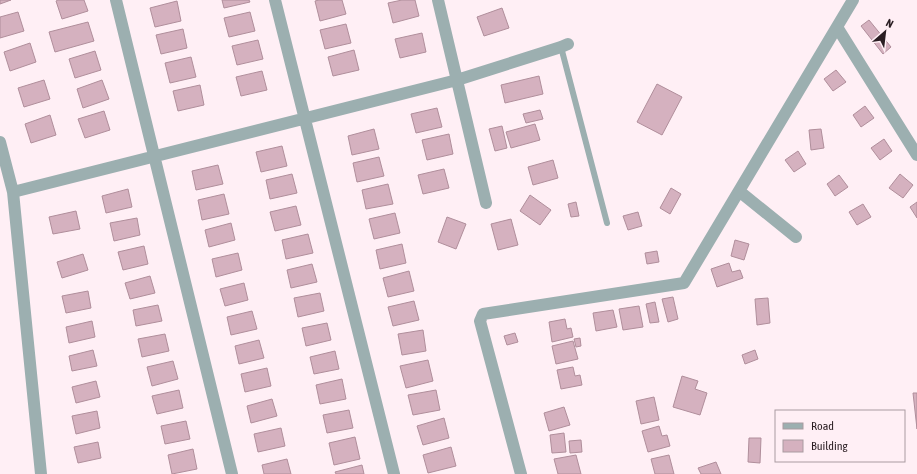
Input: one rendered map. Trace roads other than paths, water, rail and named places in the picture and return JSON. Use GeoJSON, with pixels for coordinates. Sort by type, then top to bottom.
{"type":"FeatureCollection","features":[{"type":"Feature","properties":{"kind":"street"},"geometry":{"type":"LineString","coordinates":[[116,0],[232,474]]}},
{"type":"Feature","properties":{"kind":"street"},"geometry":{"type":"LineString","coordinates":[[275,0],[394,474]]}},
{"type":"Feature","properties":{"kind":"street"},"geometry":{"type":"LineString","coordinates":[[438,0],[486,203]]}},
{"type":"Feature","properties":{"kind":"street"},"geometry":{"type":"LineString","coordinates":[[521,474],[480,321],[483,314],[684,283],[852,0]]}},
{"type":"Feature","properties":{"kind":"street"},"geometry":{"type":"LineString","coordinates":[[837,27],[917,155]]}},
{"type":"Feature","properties":{"kind":"street"},"geometry":{"type":"LineString","coordinates":[[13,192],[457,80],[564,46]]}},
{"type":"Feature","properties":{"kind":"street"},"geometry":{"type":"LineString","coordinates":[[0,142],[13,192],[41,474]]}},
{"type":"Feature","properties":{"kind":"street"},"geometry":{"type":"LineString","coordinates":[[739,191],[796,237]]}},
{"type":"Feature","properties":{"kind":"lane"},"geometry":{"type":"LineString","coordinates":[[564,46],[607,223]]}}]}
